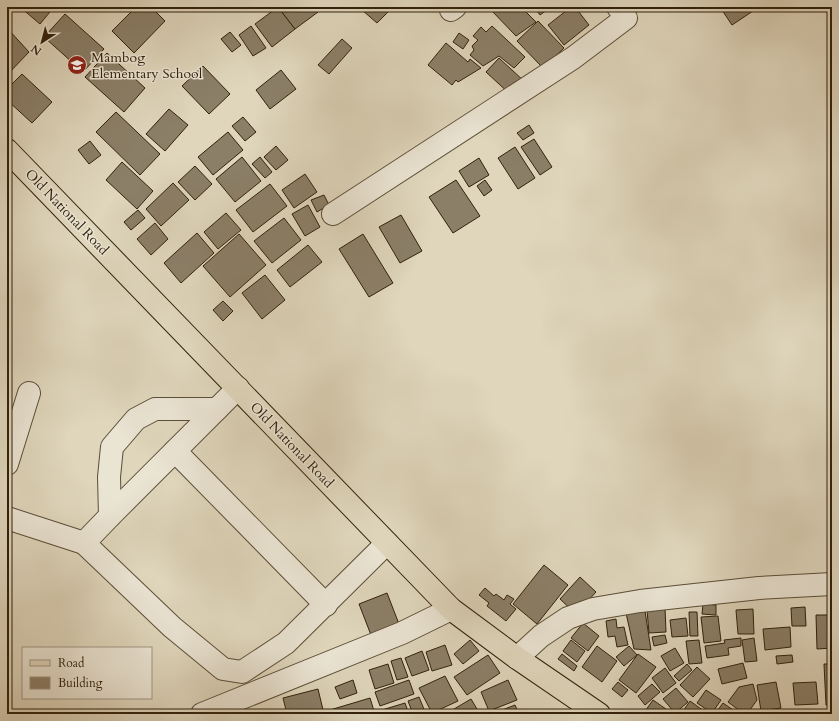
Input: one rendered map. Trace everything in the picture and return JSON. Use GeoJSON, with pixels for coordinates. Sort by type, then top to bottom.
{"type":"FeatureCollection","features":[{"type":"Feature","properties":{"kind":"main road","name":"Old National Road"},"geometry":{"type":"LineString","coordinates":[[7,150],[451,609],[517,658],[599,714]]}},
{"type":"Feature","properties":{"kind":"street"},"geometry":{"type":"LineString","coordinates":[[333,214],[573,58],[626,18],[618,7]]}},
{"type":"Feature","properties":{"kind":"street"},"geometry":{"type":"LineString","coordinates":[[84,543],[238,388]]}},
{"type":"Feature","properties":{"kind":"street"},"geometry":{"type":"LineString","coordinates":[[7,464],[29,393]]}},
{"type":"Feature","properties":{"kind":"street"},"geometry":{"type":"LineString","coordinates":[[110,516],[109,477],[112,447],[136,419],[155,408],[217,409]]}},
{"type":"Feature","properties":{"kind":"street"},"geometry":{"type":"LineString","coordinates":[[175,450],[326,605]]}},
{"type":"Feature","properties":{"kind":"street"},"geometry":{"type":"LineString","coordinates":[[7,518],[84,543],[172,627],[223,669],[242,672],[286,643],[388,543]]}},
{"type":"Feature","properties":{"kind":"street"},"geometry":{"type":"LineString","coordinates":[[517,658],[542,636],[568,618],[593,609],[640,601],[759,588],[832,584]]}},
{"type":"Feature","properties":{"kind":"street"},"geometry":{"type":"LineString","coordinates":[[202,714],[402,633],[451,609]]}},
{"type":"Feature","properties":{"kind":"building"},"geometry":{"type":"Polygon","coordinates":[[[20,7],[54,7],[40,24],[20,7]]]}},
{"type":"Feature","properties":{"kind":"building"},"geometry":{"type":"Polygon","coordinates":[[[136,7],[151,7],[165,21],[134,53],[112,31],[136,7]]]}},
{"type":"Feature","properties":{"kind":"building"},"geometry":{"type":"Polygon","coordinates":[[[278,7],[295,29],[272,47],[255,24],[278,7]]]}},
{"type":"Feature","properties":{"kind":"building"},"geometry":{"type":"Polygon","coordinates":[[[278,7],[314,7],[318,12],[295,29],[278,7]]]}},
{"type":"Feature","properties":{"kind":"building"},"geometry":{"type":"Polygon","coordinates":[[[365,7],[382,7],[388,12],[377,23],[362,10],[365,7]]]}},
{"type":"Feature","properties":{"kind":"building"},"geometry":{"type":"Polygon","coordinates":[[[494,7],[521,7],[536,22],[516,36],[491,10],[494,7]]]}},
{"type":"Feature","properties":{"kind":"building"},"geometry":{"type":"Polygon","coordinates":[[[534,7],[551,7],[540,15],[534,7]]]}},
{"type":"Feature","properties":{"kind":"building"},"geometry":{"type":"Polygon","coordinates":[[[571,7],[575,7],[589,25],[564,45],[548,25],[571,7]]]}},
{"type":"Feature","properties":{"kind":"building"},"geometry":{"type":"Polygon","coordinates":[[[720,7],[759,7],[732,25],[720,7]]]}},
{"type":"Feature","properties":{"kind":"building"},"geometry":{"type":"Polygon","coordinates":[[[65,14],[104,49],[83,72],[44,37],[65,14]]]}},
{"type":"Feature","properties":{"kind":"building"},"geometry":{"type":"Polygon","coordinates":[[[538,21],[564,48],[543,68],[517,41],[538,21]]]}},
{"type":"Feature","properties":{"kind":"building"},"geometry":{"type":"Polygon","coordinates":[[[251,26],[266,48],[253,56],[239,35],[251,26]]]}},
{"type":"Feature","properties":{"kind":"building"},"geometry":{"type":"Polygon","coordinates":[[[492,26],[525,57],[514,68],[499,56],[483,66],[470,55],[474,50],[472,46],[478,40],[473,36],[481,27],[486,32],[492,26]]]}},
{"type":"Feature","properties":{"kind":"building"},"geometry":{"type":"Polygon","coordinates":[[[7,28],[29,52],[7,75],[7,28]]]}},
{"type":"Feature","properties":{"kind":"building"},"geometry":{"type":"Polygon","coordinates":[[[230,32],[241,45],[232,52],[221,39],[230,32]]]}},
{"type":"Feature","properties":{"kind":"building"},"geometry":{"type":"Polygon","coordinates":[[[459,33],[469,40],[463,49],[453,42],[459,33]]]}},
{"type":"Feature","properties":{"kind":"building"},"geometry":{"type":"Polygon","coordinates":[[[342,39],[352,48],[329,74],[318,65],[342,39]]]}},
{"type":"Feature","properties":{"kind":"building"},"geometry":{"type":"Polygon","coordinates":[[[446,43],[468,62],[470,59],[481,68],[458,82],[456,80],[452,85],[428,65],[446,43]]]}},
{"type":"Feature","properties":{"kind":"building"},"geometry":{"type":"Polygon","coordinates":[[[107,53],[145,88],[124,112],[85,77],[107,53]]]}},
{"type":"Feature","properties":{"kind":"building"},"geometry":{"type":"Polygon","coordinates":[[[499,58],[525,82],[512,96],[486,72],[499,58]]]}},
{"type":"Feature","properties":{"kind":"building"},"geometry":{"type":"Polygon","coordinates":[[[203,66],[230,94],[209,114],[182,86],[203,66]]]}},
{"type":"Feature","properties":{"kind":"building"},"geometry":{"type":"Polygon","coordinates":[[[281,70],[296,89],[270,109],[256,90],[281,70]]]}},
{"type":"Feature","properties":{"kind":"building"},"geometry":{"type":"Polygon","coordinates":[[[22,74],[52,102],[32,123],[7,100],[7,89],[22,74]]]}},
{"type":"Feature","properties":{"kind":"building"},"geometry":{"type":"Polygon","coordinates":[[[169,109],[188,125],[165,151],[146,134],[169,109]]]}},
{"type":"Feature","properties":{"kind":"building"},"geometry":{"type":"Polygon","coordinates":[[[116,112],[160,154],[140,175],[96,132],[116,112]]]}},
{"type":"Feature","properties":{"kind":"building"},"geometry":{"type":"Polygon","coordinates":[[[243,117],[256,132],[245,141],[232,126],[243,117]]]}},
{"type":"Feature","properties":{"kind":"building"},"geometry":{"type":"Polygon","coordinates":[[[529,125],[534,133],[523,140],[517,133],[529,125]]]}},
{"type":"Feature","properties":{"kind":"building"},"geometry":{"type":"Polygon","coordinates":[[[228,132],[243,150],[213,175],[198,157],[228,132]]]}},
{"type":"Feature","properties":{"kind":"building"},"geometry":{"type":"Polygon","coordinates":[[[534,139],[552,167],[540,175],[521,147],[534,139]]]}},
{"type":"Feature","properties":{"kind":"building"},"geometry":{"type":"Polygon","coordinates":[[[90,141],[101,155],[89,164],[78,150],[90,141]]]}},
{"type":"Feature","properties":{"kind":"building"},"geometry":{"type":"Polygon","coordinates":[[[276,146],[288,160],[276,170],[264,157],[276,146]]]}},
{"type":"Feature","properties":{"kind":"building"},"geometry":{"type":"Polygon","coordinates":[[[515,147],[535,178],[518,189],[498,158],[515,147]]]}},
{"type":"Feature","properties":{"kind":"building"},"geometry":{"type":"Polygon","coordinates":[[[242,157],[261,181],[235,202],[216,179],[242,157]]]}},
{"type":"Feature","properties":{"kind":"building"},"geometry":{"type":"Polygon","coordinates":[[[260,157],[272,172],[265,178],[252,164],[260,157]]]}},
{"type":"Feature","properties":{"kind":"building"},"geometry":{"type":"Polygon","coordinates":[[[479,158],[489,175],[469,187],[459,171],[479,158]]]}},
{"type":"Feature","properties":{"kind":"building"},"geometry":{"type":"Polygon","coordinates":[[[122,162],[153,191],[137,209],[106,180],[122,162]]]}},
{"type":"Feature","properties":{"kind":"building"},"geometry":{"type":"Polygon","coordinates":[[[195,166],[212,184],[195,200],[178,182],[195,166]]]}},
{"type":"Feature","properties":{"kind":"building"},"geometry":{"type":"Polygon","coordinates":[[[305,174],[317,192],[294,208],[282,190],[305,174]]]}},
{"type":"Feature","properties":{"kind":"building"},"geometry":{"type":"Polygon","coordinates":[[[456,180],[480,216],[453,233],[429,197],[456,180]]]}},
{"type":"Feature","properties":{"kind":"building"},"geometry":{"type":"Polygon","coordinates":[[[485,180],[492,190],[484,196],[477,186],[485,180]]]}},
{"type":"Feature","properties":{"kind":"building"},"geometry":{"type":"Polygon","coordinates":[[[173,183],[189,200],[161,226],[146,209],[173,183]]]}},
{"type":"Feature","properties":{"kind":"building"},"geometry":{"type":"Polygon","coordinates":[[[270,184],[287,206],[253,232],[236,210],[270,184]]]}},
{"type":"Feature","properties":{"kind":"building"},"geometry":{"type":"Polygon","coordinates":[[[324,195],[329,205],[317,212],[311,200],[324,195]]]}},
{"type":"Feature","properties":{"kind":"building"},"geometry":{"type":"Polygon","coordinates":[[[308,205],[320,227],[305,236],[292,214],[308,205]]]}},
{"type":"Feature","properties":{"kind":"building"},"geometry":{"type":"Polygon","coordinates":[[[138,210],[145,218],[131,230],[124,222],[138,210]]]}},
{"type":"Feature","properties":{"kind":"building"},"geometry":{"type":"Polygon","coordinates":[[[226,213],[241,230],[218,249],[204,232],[226,213]]]}},
{"type":"Feature","properties":{"kind":"building"},"geometry":{"type":"Polygon","coordinates":[[[401,215],[422,251],[400,263],[379,227],[401,215]]]}},
{"type":"Feature","properties":{"kind":"building"},"geometry":{"type":"Polygon","coordinates":[[[284,218],[301,240],[272,263],[254,241],[284,218]]]}},
{"type":"Feature","properties":{"kind":"building"},"geometry":{"type":"Polygon","coordinates":[[[155,223],[168,239],[151,255],[137,239],[155,223]]]}},
{"type":"Feature","properties":{"kind":"building"},"geometry":{"type":"Polygon","coordinates":[[[197,233],[214,253],[181,283],[164,263],[197,233]]]}},
{"type":"Feature","properties":{"kind":"building"},"geometry":{"type":"Polygon","coordinates":[[[239,234],[266,265],[230,297],[203,266],[239,234]]]}},
{"type":"Feature","properties":{"kind":"building"},"geometry":{"type":"Polygon","coordinates":[[[363,234],[393,283],[369,297],[339,249],[363,234]]]}},
{"type":"Feature","properties":{"kind":"building"},"geometry":{"type":"Polygon","coordinates":[[[308,245],[322,262],[290,287],[277,270],[308,245]]]}},
{"type":"Feature","properties":{"kind":"building"},"geometry":{"type":"Polygon","coordinates":[[[265,275],[285,300],[262,319],[242,293],[265,275]]]}},
{"type":"Feature","properties":{"kind":"building"},"geometry":{"type":"Polygon","coordinates":[[[223,301],[233,311],[223,321],[213,310],[223,301]]]}},
{"type":"Feature","properties":{"kind":"building"},"geometry":{"type":"Polygon","coordinates":[[[544,565],[568,585],[537,624],[513,604],[544,565]]]}},
{"type":"Feature","properties":{"kind":"building"},"geometry":{"type":"Polygon","coordinates":[[[580,577],[596,592],[576,614],[560,599],[580,577]]]}},
{"type":"Feature","properties":{"kind":"building"},"geometry":{"type":"Polygon","coordinates":[[[485,588],[494,596],[496,594],[504,600],[507,595],[514,599],[510,604],[516,609],[506,621],[487,606],[489,603],[479,595],[485,588]]]}},
{"type":"Feature","properties":{"kind":"building"},"geometry":{"type":"Polygon","coordinates":[[[387,593],[399,624],[371,635],[359,604],[387,593]]]}},
{"type":"Feature","properties":{"kind":"building"},"geometry":{"type":"Polygon","coordinates":[[[703,604],[716,605],[716,615],[702,614],[703,604]]]}},
{"type":"Feature","properties":{"kind":"building"},"geometry":{"type":"Polygon","coordinates":[[[805,607],[806,626],[792,626],[791,608],[805,607]]]}},
{"type":"Feature","properties":{"kind":"building"},"geometry":{"type":"Polygon","coordinates":[[[665,608],[666,632],[649,633],[647,610],[665,608]]]}},
{"type":"Feature","properties":{"kind":"building"},"geometry":{"type":"Polygon","coordinates":[[[753,609],[754,634],[738,634],[736,610],[753,609]]]}},
{"type":"Feature","properties":{"kind":"building"},"geometry":{"type":"Polygon","coordinates":[[[645,611],[651,650],[634,649],[626,613],[645,611]]]}},
{"type":"Feature","properties":{"kind":"building"},"geometry":{"type":"Polygon","coordinates":[[[689,612],[697,612],[698,636],[690,636],[689,612]]]}},
{"type":"Feature","properties":{"kind":"building"},"geometry":{"type":"Polygon","coordinates":[[[816,615],[832,615],[832,648],[817,649],[816,615]]]}},
{"type":"Feature","properties":{"kind":"building"},"geometry":{"type":"Polygon","coordinates":[[[718,616],[721,641],[704,643],[701,617],[718,616]]]}},
{"type":"Feature","properties":{"kind":"building"},"geometry":{"type":"Polygon","coordinates":[[[686,618],[688,636],[672,637],[670,620],[686,618]]]}},
{"type":"Feature","properties":{"kind":"building"},"geometry":{"type":"Polygon","coordinates":[[[616,619],[617,628],[624,627],[628,645],[617,647],[615,636],[608,637],[606,621],[616,619]]]}},
{"type":"Feature","properties":{"kind":"building"},"geometry":{"type":"Polygon","coordinates":[[[583,623],[599,636],[588,651],[571,638],[583,623]]]}},
{"type":"Feature","properties":{"kind":"building"},"geometry":{"type":"Polygon","coordinates":[[[790,627],[791,647],[765,650],[763,629],[790,627]]]}},
{"type":"Feature","properties":{"kind":"building"},"geometry":{"type":"Polygon","coordinates":[[[665,635],[667,643],[654,646],[652,637],[665,635]]]}},
{"type":"Feature","properties":{"kind":"building"},"geometry":{"type":"Polygon","coordinates":[[[741,638],[741,646],[728,648],[729,655],[707,658],[705,646],[725,643],[724,640],[741,638]]]}},
{"type":"Feature","properties":{"kind":"building"},"geometry":{"type":"Polygon","coordinates":[[[754,638],[757,661],[745,662],[742,640],[754,638]]]}},
{"type":"Feature","properties":{"kind":"building"},"geometry":{"type":"Polygon","coordinates":[[[470,640],[479,651],[463,664],[454,654],[470,640]]]}},
{"type":"Feature","properties":{"kind":"building"},"geometry":{"type":"Polygon","coordinates":[[[571,640],[585,651],[577,662],[563,651],[571,640]]]}},
{"type":"Feature","properties":{"kind":"building"},"geometry":{"type":"Polygon","coordinates":[[[699,640],[702,663],[689,664],[686,641],[699,640]]]}},
{"type":"Feature","properties":{"kind":"building"},"geometry":{"type":"Polygon","coordinates":[[[445,645],[452,665],[432,671],[426,652],[445,645]]]}},
{"type":"Feature","properties":{"kind":"building"},"geometry":{"type":"Polygon","coordinates":[[[597,646],[617,661],[602,682],[582,667],[597,646]]]}},
{"type":"Feature","properties":{"kind":"building"},"geometry":{"type":"Polygon","coordinates":[[[629,646],[637,655],[624,666],[616,657],[629,646]]]}},
{"type":"Feature","properties":{"kind":"building"},"geometry":{"type":"Polygon","coordinates":[[[675,648],[684,663],[670,671],[661,656],[675,648]]]}},
{"type":"Feature","properties":{"kind":"building"},"geometry":{"type":"Polygon","coordinates":[[[422,651],[429,670],[412,676],[405,658],[422,651]]]}},
{"type":"Feature","properties":{"kind":"building"},"geometry":{"type":"Polygon","coordinates":[[[562,654],[577,666],[574,671],[558,659],[562,654]]]}},
{"type":"Feature","properties":{"kind":"building"},"geometry":{"type":"Polygon","coordinates":[[[638,654],[656,667],[636,693],[619,680],[638,654]]]}},
{"type":"Feature","properties":{"kind":"building"},"geometry":{"type":"Polygon","coordinates":[[[488,655],[500,673],[467,695],[454,677],[488,655]]]}},
{"type":"Feature","properties":{"kind":"building"},"geometry":{"type":"Polygon","coordinates":[[[792,655],[793,662],[777,664],[776,656],[792,655]]]}},
{"type":"Feature","properties":{"kind":"building"},"geometry":{"type":"Polygon","coordinates":[[[401,658],[408,677],[397,680],[391,661],[401,658]]]}},
{"type":"Feature","properties":{"kind":"building"},"geometry":{"type":"Polygon","coordinates":[[[743,663],[747,678],[722,684],[718,669],[743,663]]]}},
{"type":"Feature","properties":{"kind":"building"},"geometry":{"type":"Polygon","coordinates":[[[388,664],[394,683],[375,689],[369,670],[388,664]]]}},
{"type":"Feature","properties":{"kind":"building"},"geometry":{"type":"Polygon","coordinates":[[[687,664],[692,670],[679,681],[674,676],[687,664]]]}},
{"type":"Feature","properties":{"kind":"building"},"geometry":{"type":"Polygon","coordinates":[[[824,664],[832,664],[832,705],[826,705],[824,664]]]}},
{"type":"Feature","properties":{"kind":"building"},"geometry":{"type":"Polygon","coordinates":[[[697,667],[710,679],[693,697],[680,685],[697,667]]]}},
{"type":"Feature","properties":{"kind":"building"},"geometry":{"type":"Polygon","coordinates":[[[665,668],[676,683],[663,693],[652,678],[665,668]]]}},
{"type":"Feature","properties":{"kind":"building"},"geometry":{"type":"Polygon","coordinates":[[[445,676],[458,701],[432,713],[419,688],[445,676]]]}},
{"type":"Feature","properties":{"kind":"building"},"geometry":{"type":"Polygon","coordinates":[[[353,680],[357,693],[340,699],[335,687],[353,680]]]}},
{"type":"Feature","properties":{"kind":"building"},"geometry":{"type":"Polygon","coordinates":[[[409,680],[414,694],[380,706],[375,692],[409,680]]]}},
{"type":"Feature","properties":{"kind":"building"},"geometry":{"type":"Polygon","coordinates":[[[508,680],[517,700],[489,711],[481,692],[508,680]]]}},
{"type":"Feature","properties":{"kind":"building"},"geometry":{"type":"Polygon","coordinates":[[[618,682],[628,690],[622,697],[612,689],[618,682]]]}},
{"type":"Feature","properties":{"kind":"building"},"geometry":{"type":"Polygon","coordinates":[[[776,682],[781,708],[761,711],[757,685],[776,682]]]}},
{"type":"Feature","properties":{"kind":"building"},"geometry":{"type":"Polygon","coordinates":[[[816,682],[818,704],[795,705],[793,683],[816,682]]]}},
{"type":"Feature","properties":{"kind":"building"},"geometry":{"type":"Polygon","coordinates":[[[652,684],[660,692],[645,705],[638,696],[652,684]]]}},
{"type":"Feature","properties":{"kind":"building"},"geometry":{"type":"Polygon","coordinates":[[[753,684],[757,700],[747,714],[744,714],[728,702],[739,687],[753,684]]]}},
{"type":"Feature","properties":{"kind":"building"},"geometry":{"type":"Polygon","coordinates":[[[676,688],[688,702],[675,713],[663,699],[676,688]]]}},
{"type":"Feature","properties":{"kind":"building"},"geometry":{"type":"Polygon","coordinates":[[[318,689],[324,714],[287,714],[283,698],[318,689]]]}},
{"type":"Feature","properties":{"kind":"building"},"geometry":{"type":"Polygon","coordinates":[[[706,690],[721,700],[712,713],[697,703],[706,690]]]}},
{"type":"Feature","properties":{"kind":"building"},"geometry":{"type":"Polygon","coordinates":[[[419,697],[426,714],[413,714],[408,701],[419,697]]]}},
{"type":"Feature","properties":{"kind":"building"},"geometry":{"type":"Polygon","coordinates":[[[370,698],[375,714],[331,714],[330,710],[370,698]]]}},
{"type":"Feature","properties":{"kind":"building"},"geometry":{"type":"Polygon","coordinates":[[[471,699],[480,714],[450,714],[449,712],[471,699]]]}},
{"type":"Feature","properties":{"kind":"building"},"geometry":{"type":"Polygon","coordinates":[[[653,700],[673,714],[643,714],[653,700]]]}},
{"type":"Feature","properties":{"kind":"building"},"geometry":{"type":"Polygon","coordinates":[[[690,701],[708,714],[681,714],[690,701]]]}},
{"type":"Feature","properties":{"kind":"building"},"geometry":{"type":"Polygon","coordinates":[[[405,703],[409,714],[383,714],[382,710],[405,703]]]}},
{"type":"Feature","properties":{"kind":"building"},"geometry":{"type":"Polygon","coordinates":[[[723,703],[739,714],[715,714],[723,703]]]}},
{"type":"Feature","properties":{"kind":"building"},"geometry":{"type":"Polygon","coordinates":[[[515,705],[519,714],[492,714],[515,705]]]}},
{"type":"Feature","properties":{"kind":"building"},"geometry":{"type":"Polygon","coordinates":[[[754,710],[760,714],[751,714],[754,710]]]}},
{"type":"Feature","properties":{"kind":"building"},"geometry":{"type":"Polygon","coordinates":[[[817,710],[818,714],[793,713],[817,710]]]}},
{"type":"Feature","properties":{"kind":"place","name":"Mambog Elementary School"},"geometry":{"type":"Point","coordinates":[77,65]}}]}
